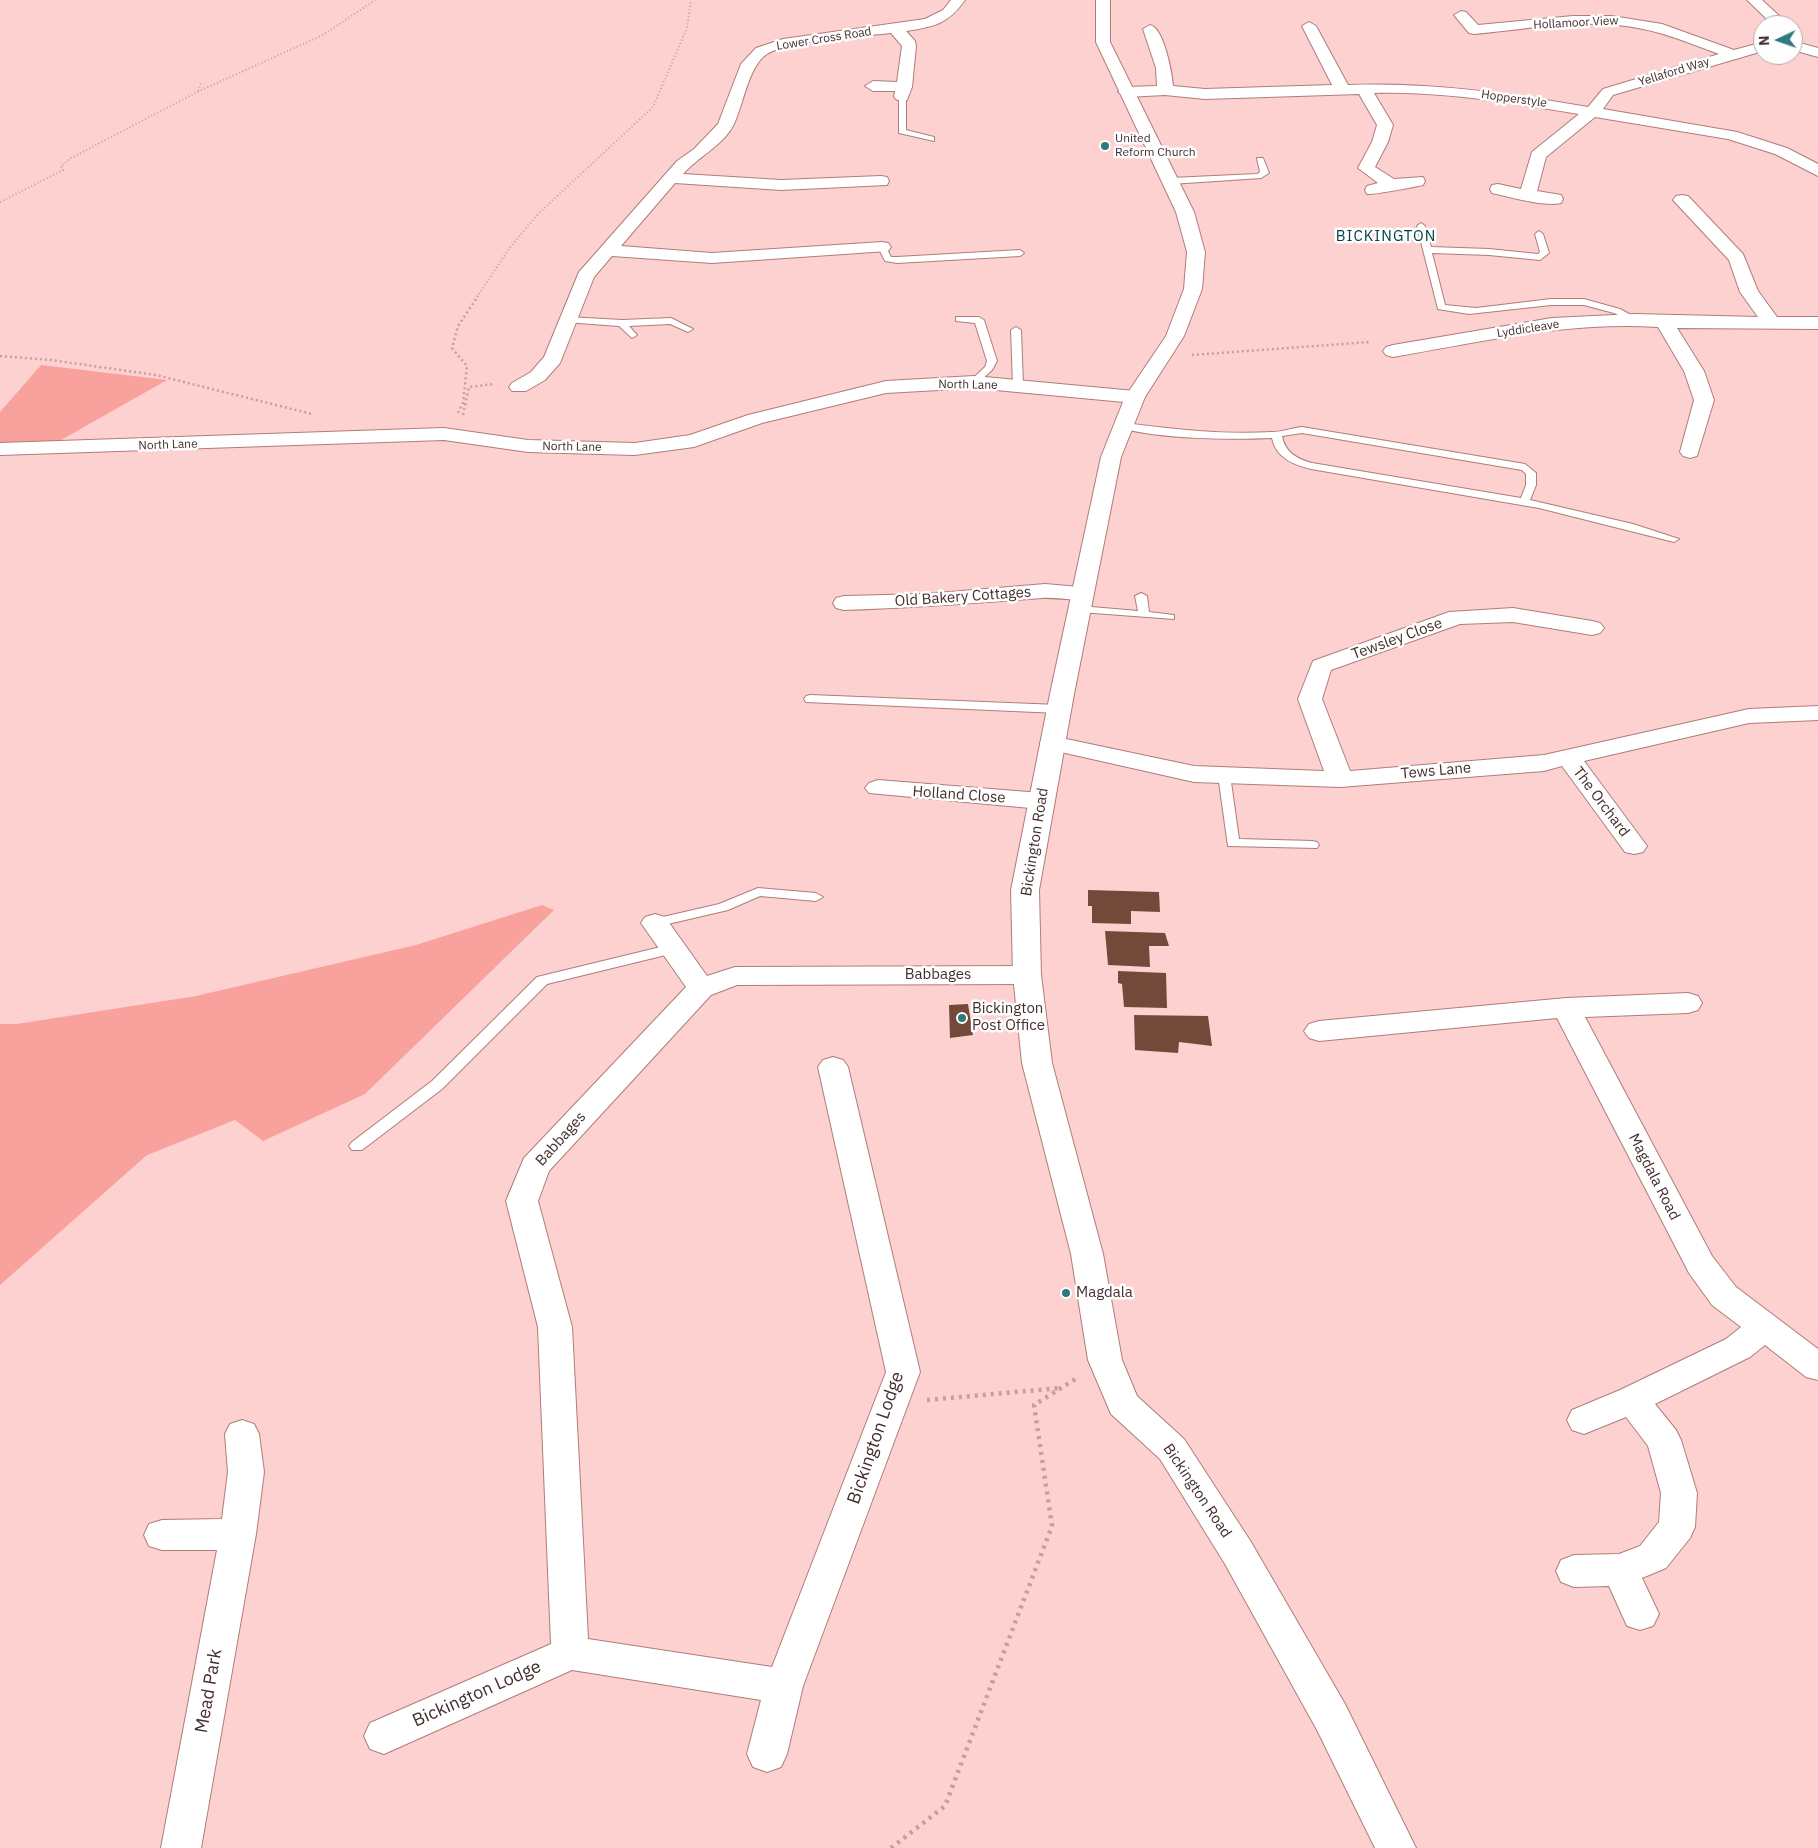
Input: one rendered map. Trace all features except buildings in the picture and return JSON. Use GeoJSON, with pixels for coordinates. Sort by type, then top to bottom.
{"type":"FeatureCollection","features":[{"type":"Feature","properties":{"kind":"street","name":"Lower Cross Road"},"geometry":{"type":"LineString","coordinates":[[524,384],[538,376],[553,359],[586,276],[672,178],[725,126],[750,64],[761,51],[782,43],[929,23],[948,13],[958,0]]}},
{"type":"Feature","properties":{"kind":"street","name":"Bickington Road"},"geometry":{"type":"LineString","coordinates":[[1103,0],[1103,42],[1185,212],[1196,252],[1193,289],[1175,336],[1135,397],[1111,457],[1052,743],[1025,890],[1027,975],[1037,1063],[1087,1254],[1105,1360],[1123,1404],[1172,1449],[1238,1553],[1331,1717],[1396,1848]]}},
{"type":"Feature","properties":{"kind":"street"},"geometry":{"type":"LineString","coordinates":[[1754,0],[1771,15]]}},
{"type":"Feature","properties":{"kind":"street"},"geometry":{"type":"LineString","coordinates":[[1462,15],[1483,43]]}},
{"type":"Feature","properties":{"kind":"street","name":"Hollamoor View"},"geometry":{"type":"LineString","coordinates":[[1474,30],[1585,20],[1629,21],[1658,27],[1732,54]]}},
{"type":"Feature","properties":{"kind":"street"},"geometry":{"type":"LineString","coordinates":[[1309,26],[1343,91]]}},
{"type":"Feature","properties":{"kind":"street"},"geometry":{"type":"LineString","coordinates":[[874,86],[903,92],[910,46],[908,41],[896,29]]}},
{"type":"Feature","properties":{"kind":"street"},"geometry":{"type":"LineString","coordinates":[[1150,29],[1164,68],[1165,90]]}},
{"type":"Feature","properties":{"kind":"street"},"geometry":{"type":"LineString","coordinates":[[1803,48],[1818,53]]}},
{"type":"Feature","properties":{"kind":"street","name":"Yellaford Way"},"geometry":{"type":"LineString","coordinates":[[1528,195],[1538,155],[1593,111],[1608,92],[1753,49]]}},
{"type":"Feature","properties":{"kind":"street","name":"Hopperstyle"},"geometry":{"type":"LineString","coordinates":[[1126,92],[1165,90],[1205,94],[1398,88],[1497,96],[1731,135],[1781,151],[1818,171]]}},
{"type":"Feature","properties":{"kind":"street"},"geometry":{"type":"LineString","coordinates":[[1364,90],[1385,126],[1380,142],[1366,168],[1391,184]]}},
{"type":"Feature","properties":{"kind":"street"},"geometry":{"type":"LineString","coordinates":[[672,178],[781,185],[881,182]]}},
{"type":"Feature","properties":{"kind":"street"},"geometry":{"type":"LineString","coordinates":[[1371,190],[1391,184],[1417,181]]}},
{"type":"Feature","properties":{"kind":"street"},"geometry":{"type":"LineString","coordinates":[[1498,189],[1555,199]]}},
{"type":"Feature","properties":{"kind":"street"},"geometry":{"type":"LineString","coordinates":[[1682,200],[1737,258],[1749,292],[1773,324]]}},
{"type":"Feature","properties":{"kind":"street"},"geometry":{"type":"LineString","coordinates":[[608,250],[712,258],[882,247]]}},
{"type":"Feature","properties":{"kind":"street","name":"Lyddicleave"},"geometry":{"type":"LineString","coordinates":[[1393,351],[1552,324],[1635,320],[1773,324],[1818,323]]}},
{"type":"Feature","properties":{"kind":"street"},"geometry":{"type":"LineString","coordinates":[[1664,322],[1694,370],[1704,400],[1690,452]]}},
{"type":"Feature","properties":{"kind":"street","name":"North Lane"},"geometry":{"type":"LineString","coordinates":[[0,449],[452,427],[528,446],[635,448],[694,441],[755,419],[886,387],[974,382],[1135,397]]}},
{"type":"Feature","properties":{"kind":"street","name":"Old Bakery Cottages"},"geometry":{"type":"LineString","coordinates":[[844,603],[926,601],[1045,591],[1082,601]]}},
{"type":"Feature","properties":{"kind":"street","name":"Tewsley Close"},"geometry":{"type":"LineString","coordinates":[[1340,779],[1310,699],[1322,666],[1457,617],[1513,616],[1592,628]]}},
{"type":"Feature","properties":{"kind":"street","name":"Tews Lane"},"geometry":{"type":"LineString","coordinates":[[1052,743],[1194,774],[1340,779],[1544,763],[1749,716],[1818,713]]}},
{"type":"Feature","properties":{"kind":"street","name":"The Orchard"},"geometry":{"type":"LineString","coordinates":[[1568,757],[1634,846]]}},
{"type":"Feature","properties":{"kind":"street","name":"Holland Close"},"geometry":{"type":"LineString","coordinates":[[878,788],[1041,801]]}},
{"type":"Feature","properties":{"kind":"street"},"geometry":{"type":"LineString","coordinates":[[655,922],[701,988]]}},
{"type":"Feature","properties":{"kind":"street","name":"Babbages"},"geometry":{"type":"LineString","coordinates":[[570,1653],[555,1327],[522,1201],[535,1166],[701,988],[735,976],[1027,975]]}},
{"type":"Feature","properties":{"kind":"street"},"geometry":{"type":"LineString","coordinates":[[1319,1031],[1566,1008],[1688,1004]]}},
{"type":"Feature","properties":{"kind":"street","name":"Magdala Road"},"geometry":{"type":"LineString","coordinates":[[1566,1008],[1700,1264],[1724,1296],[1818,1367]]}},
{"type":"Feature","properties":{"kind":"street","name":"Bickington Lodge"},"geometry":{"type":"LineString","coordinates":[[767,1754],[784,1686],[903,1372],[833,1067]]}},
{"type":"Feature","properties":{"kind":"street"},"geometry":{"type":"LineString","coordinates":[[1584,1420],[1632,1400],[1738,1348],[1764,1328]]}},
{"type":"Feature","properties":{"kind":"street"},"geometry":{"type":"LineString","coordinates":[[1574,1571],[1620,1570],[1654,1557],[1677,1527],[1680,1493],[1664,1440],[1632,1400]]}},
{"type":"Feature","properties":{"kind":"street","name":"Mead Park"},"geometry":{"type":"LineString","coordinates":[[181,1848],[238,1534],[246,1472],[242,1434]]}},
{"type":"Feature","properties":{"kind":"street"},"geometry":{"type":"LineString","coordinates":[[162,1535],[238,1534]]}},
{"type":"Feature","properties":{"kind":"street"},"geometry":{"type":"LineString","coordinates":[[1620,1570],[1640,1614]]}},
{"type":"Feature","properties":{"kind":"street"},"geometry":{"type":"LineString","coordinates":[[570,1653],[784,1686]]}},
{"type":"Feature","properties":{"kind":"street","name":"Bickington Lodge"},"geometry":{"type":"LineString","coordinates":[[384,1736],[570,1653]]}},
{"type":"Feature","properties":{"kind":"lane"},"geometry":{"type":"LineString","coordinates":[[903,92],[902,131],[931,139]]}},
{"type":"Feature","properties":{"kind":"lane"},"geometry":{"type":"LineString","coordinates":[[1171,181],[1258,176],[1265,173],[1260,160]]}},
{"type":"Feature","properties":{"kind":"lane"},"geometry":{"type":"LineString","coordinates":[[1422,226],[1426,250],[1441,307],[1466,312],[1578,300],[1618,309],[1635,320]]}},
{"type":"Feature","properties":{"kind":"lane"},"geometry":{"type":"LineString","coordinates":[[1426,250],[1488,252],[1540,257],[1545,252],[1539,234]]}},
{"type":"Feature","properties":{"kind":"lane"},"geometry":{"type":"LineString","coordinates":[[882,247],[888,259],[897,260],[1020,253]]}},
{"type":"Feature","properties":{"kind":"lane"},"geometry":{"type":"LineString","coordinates":[[959,319],[979,320],[992,361],[989,368],[974,382]]}},
{"type":"Feature","properties":{"kind":"lane"},"geometry":{"type":"LineString","coordinates":[[568,320],[622,323],[670,321],[688,329]]}},
{"type":"Feature","properties":{"kind":"lane"},"geometry":{"type":"LineString","coordinates":[[622,323],[632,335]]}},
{"type":"Feature","properties":{"kind":"lane"},"geometry":{"type":"LineString","coordinates":[[1016,330],[1018,385]]}},
{"type":"Feature","properties":{"kind":"lane"},"geometry":{"type":"LineString","coordinates":[[1124,426],[1203,435],[1277,435],[1286,430],[1302,430],[1525,467],[1531,473],[1531,485],[1524,503]]}},
{"type":"Feature","properties":{"kind":"lane"},"geometry":{"type":"LineString","coordinates":[[1277,435],[1277,443],[1291,460],[1311,466],[1474,492],[1620,523],[1674,539]]}},
{"type":"Feature","properties":{"kind":"lane"},"geometry":{"type":"LineString","coordinates":[[1141,596],[1144,615]]}},
{"type":"Feature","properties":{"kind":"lane"},"geometry":{"type":"LineString","coordinates":[[1082,601],[1144,615],[1170,618]]}},
{"type":"Feature","properties":{"kind":"lane"},"geometry":{"type":"LineString","coordinates":[[810,699],[1059,709]]}},
{"type":"Feature","properties":{"kind":"lane"},"geometry":{"type":"LineString","coordinates":[[1224,775],[1233,843],[1312,846]]}},
{"type":"Feature","properties":{"kind":"lane"},"geometry":{"type":"LineString","coordinates":[[655,922],[723,906],[758,892],[816,896]]}},
{"type":"Feature","properties":{"kind":"lane"},"geometry":{"type":"LineString","coordinates":[[357,1146],[436,1085],[542,980],[673,949]]}},
{"type":"Feature","properties":{"kind":"path"},"geometry":{"type":"LineString","coordinates":[[0,202],[62,170],[61,166],[71,158],[197,92],[323,35],[375,0]]}},
{"type":"Feature","properties":{"kind":"path"},"geometry":{"type":"LineString","coordinates":[[452,427],[463,403],[466,366],[452,348],[458,326],[511,246],[538,214],[653,107],[657,92],[682,42],[691,0]]}},
{"type":"Feature","properties":{"kind":"path"},"geometry":{"type":"LineString","coordinates":[[197,92],[201,83]]}},
{"type":"Feature","properties":{"kind":"path"},"geometry":{"type":"LineString","coordinates":[[0,356],[51,360],[156,375],[316,415]]}},
{"type":"Feature","properties":{"kind":"path"},"geometry":{"type":"LineString","coordinates":[[452,427],[462,419],[469,387],[524,384]]}},
{"type":"Feature","properties":{"kind":"path"},"geometry":{"type":"LineString","coordinates":[[891,1848],[945,1806],[1052,1526],[1034,1405],[1105,1360]]}},
{"type":"Feature","properties":{"kind":"path"},"geometry":{"type":"LineString","coordinates":[[892,1404],[1062,1388]]}},
{"type":"Feature","properties":{"kind":"shaded area"},"geometry":{"type":"Polygon","coordinates":[[[41,365],[167,380],[54,444],[0,444],[0,412],[41,365]]]}},
{"type":"Feature","properties":{"kind":"shaded area"},"geometry":{"type":"Polygon","coordinates":[[[542,905],[554,910],[365,1094],[263,1141],[235,1120],[147,1155],[0,1285],[0,1024],[17,1024],[196,996],[416,945],[542,905]]]}},
{"type":"Feature","properties":{"kind":"place","name":"United Reform Church"},"geometry":{"type":"Point","coordinates":[1105,146]}},
{"type":"Feature","properties":{"kind":"place","name":"Bickington Post Office"},"geometry":{"type":"Point","coordinates":[962,1018]}},
{"type":"Feature","properties":{"kind":"place","name":"Magdala"},"geometry":{"type":"Point","coordinates":[1066,1293]}},
{"type":"Feature","properties":{"kind":"district","name":"BICKINGTON"},"geometry":{"type":"Point","coordinates":[1386,237]}}]}
